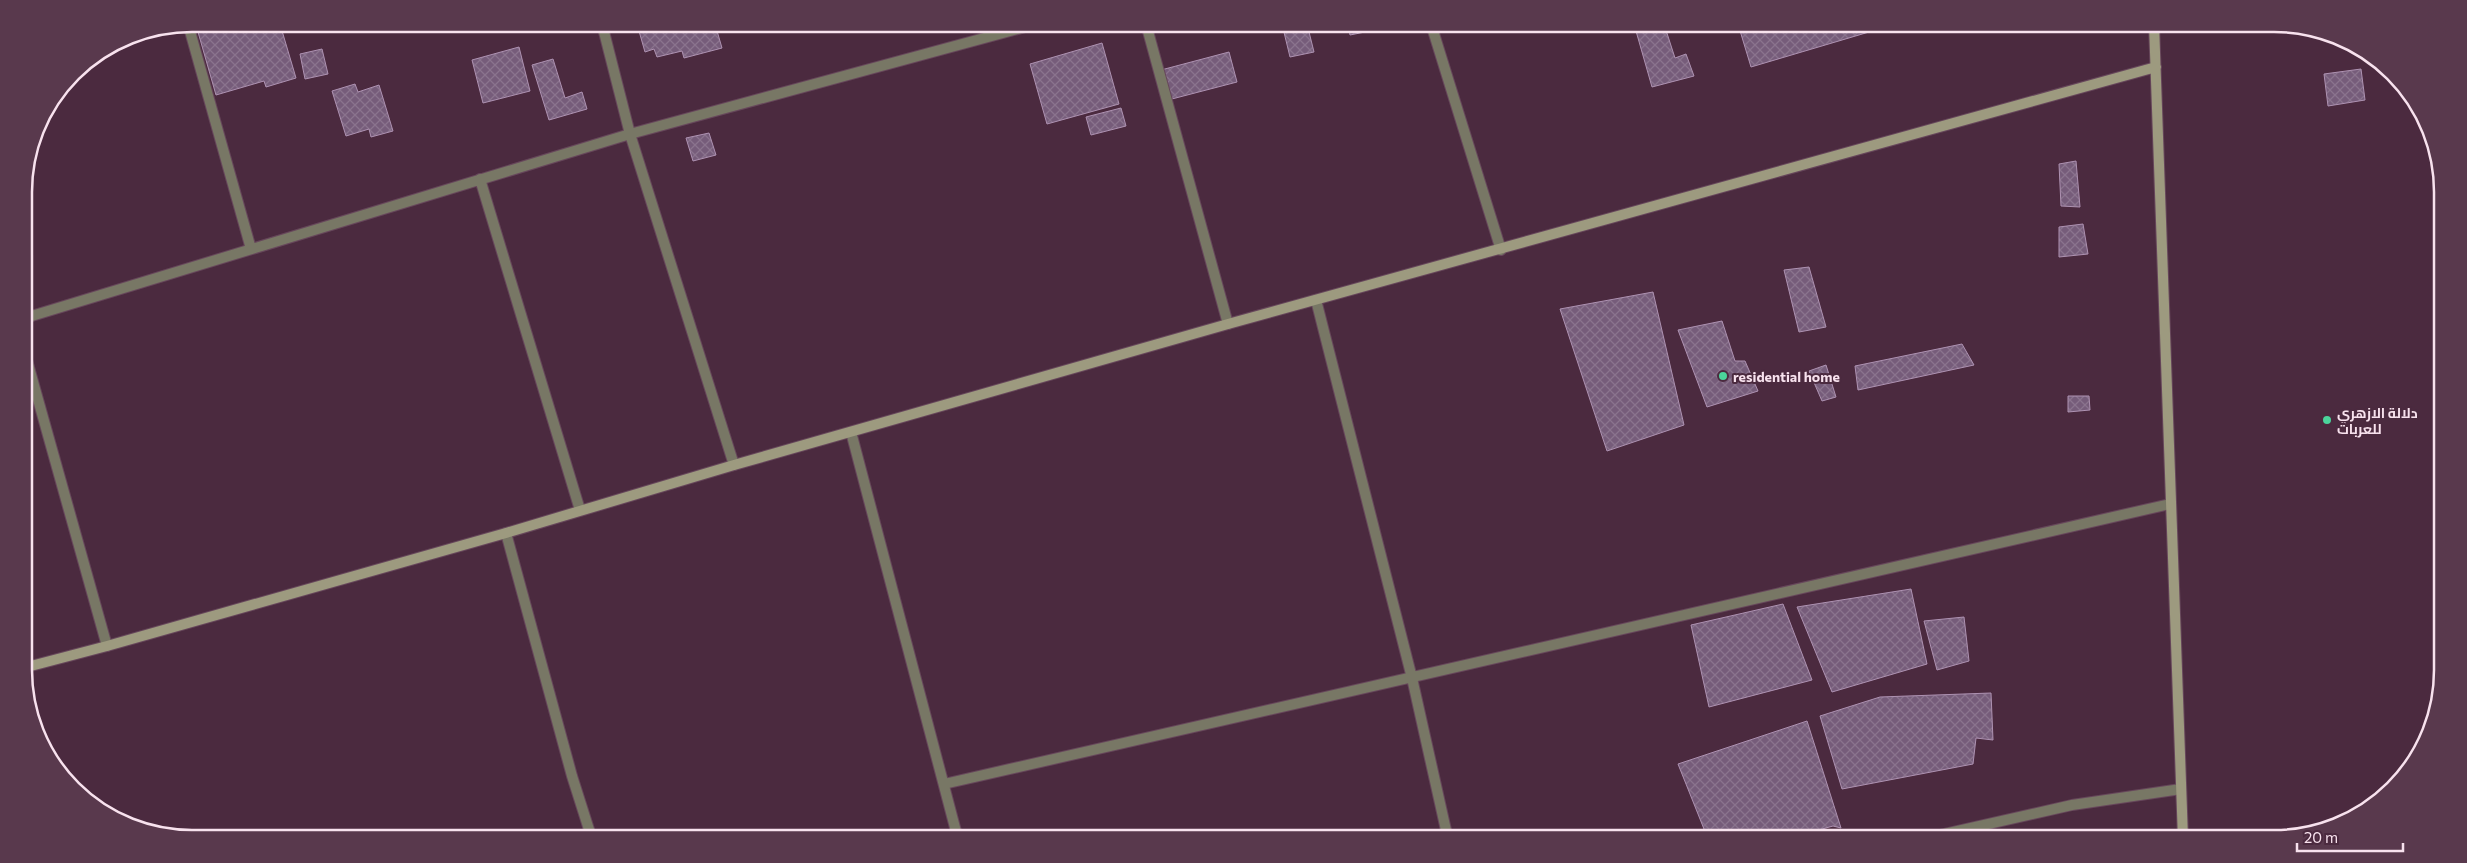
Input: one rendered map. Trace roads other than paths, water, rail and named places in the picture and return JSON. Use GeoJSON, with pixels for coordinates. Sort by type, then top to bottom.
{"type":"FeatureCollection","features":[{"type":"Feature","properties":{"kind":"street"},"geometry":{"type":"LineString","coordinates":[[190,32],[251,249]]}},
{"type":"Feature","properties":{"kind":"street"},"geometry":{"type":"LineString","coordinates":[[604,32],[630,134],[734,465]]}},
{"type":"Feature","properties":{"kind":"street"},"geometry":{"type":"LineString","coordinates":[[33,316],[630,134],[1006,32]]}},
{"type":"Feature","properties":{"kind":"street"},"geometry":{"type":"LineString","coordinates":[[1148,32],[1228,324]]}},
{"type":"Feature","properties":{"kind":"street"},"geometry":{"type":"LineString","coordinates":[[1433,32],[1501,250]]}},
{"type":"Feature","properties":{"kind":"street"},"geometry":{"type":"LineString","coordinates":[[2154,32],[2183,830]]}},
{"type":"Feature","properties":{"kind":"street"},"geometry":{"type":"LineString","coordinates":[[32,666],[506,533],[734,465],[1228,324],[1501,250],[2156,67]]}},
{"type":"Feature","properties":{"kind":"street"},"geometry":{"type":"LineString","coordinates":[[480,179],[580,510]]}},
{"type":"Feature","properties":{"kind":"street"},"geometry":{"type":"LineString","coordinates":[[1316,300],[1412,678],[1446,830]]}},
{"type":"Feature","properties":{"kind":"street"},"geometry":{"type":"LineString","coordinates":[[33,380],[107,646]]}},
{"type":"Feature","properties":{"kind":"street"},"geometry":{"type":"LineString","coordinates":[[851,432],[956,831]]}},
{"type":"Feature","properties":{"kind":"street"},"geometry":{"type":"LineString","coordinates":[[944,784],[2170,504]]}},
{"type":"Feature","properties":{"kind":"street"},"geometry":{"type":"LineString","coordinates":[[506,533],[572,776],[589,831]]}},
{"type":"Feature","properties":{"kind":"street"},"geometry":{"type":"LineString","coordinates":[[1961,830],[2072,805],[2181,788]]}},
{"type":"Feature","properties":{"kind":"place","name":"residential home"},"geometry":{"type":"Point","coordinates":[1723,376]}},
{"type":"Feature","properties":{"kind":"place","name":"دلالة الازهري للعربات"},"geometry":{"type":"Point","coordinates":[2327,420]}}]}
